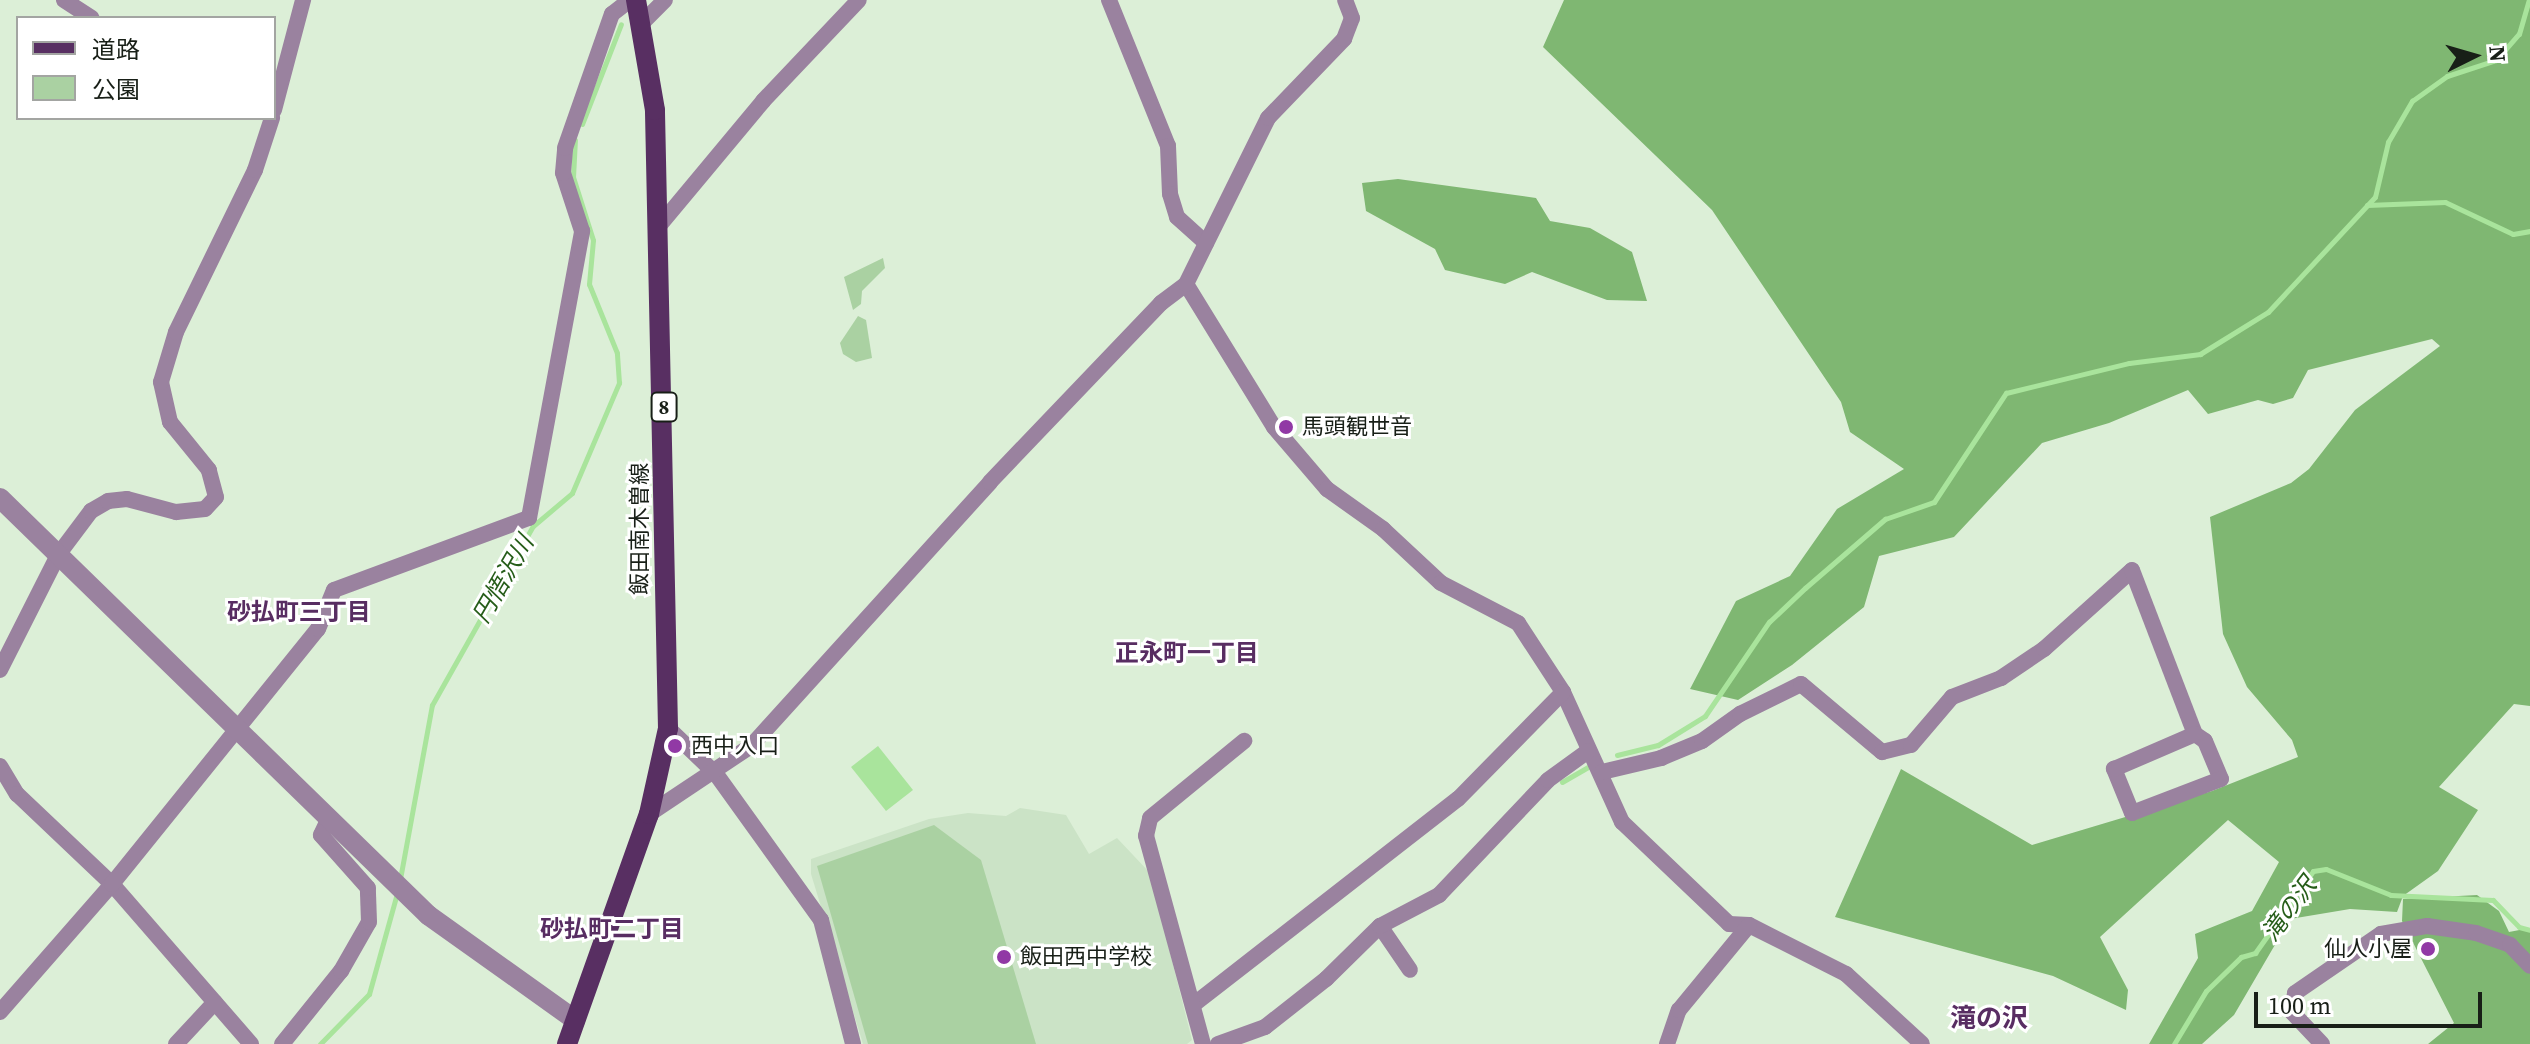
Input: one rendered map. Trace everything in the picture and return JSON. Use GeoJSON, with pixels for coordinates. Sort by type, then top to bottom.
{"type":"FeatureCollection","features":[{"type":"Feature","properties":{"kind":"main road","name":"飯田南木曽線"},"geometry":{"type":"LineString","coordinates":[[567,1044],[649,814],[668,728],[655,110],[643,22],[633,0]]}},
{"type":"Feature","properties":{"kind":"street"},"geometry":{"type":"LineString","coordinates":[[64,0],[89,16]]}},
{"type":"Feature","properties":{"kind":"street"},"geometry":{"type":"LineString","coordinates":[[276,94],[303,0]]}},
{"type":"Feature","properties":{"kind":"street"},"geometry":{"type":"LineString","coordinates":[[0,1012],[112,884],[318,629],[334,590],[529,518],[582,231],[563,173],[565,148],[612,14],[633,0]]}},
{"type":"Feature","properties":{"kind":"street"},"geometry":{"type":"LineString","coordinates":[[643,22],[665,0]]}},
{"type":"Feature","properties":{"kind":"street"},"geometry":{"type":"LineString","coordinates":[[659,226],[773,90],[859,0]]}},
{"type":"Feature","properties":{"kind":"street"},"geometry":{"type":"LineString","coordinates":[[1109,0],[1163,129],[1177,217],[1206,243]]}},
{"type":"Feature","properties":{"kind":"street"},"geometry":{"type":"LineString","coordinates":[[649,814],[716,774],[751,746],[990,482],[1161,303],[1186,284],[1268,118],[1344,39],[1352,18],[1345,0]]}},
{"type":"Feature","properties":{"kind":"street"},"geometry":{"type":"LineString","coordinates":[[0,670],[58,555],[91,511],[108,501],[127,499],[176,512],[205,509],[216,497],[209,470],[170,422],[161,382],[176,332],[255,170],[268,120]]}},
{"type":"Feature","properties":{"kind":"street"},"geometry":{"type":"LineString","coordinates":[[1186,284],[1274,427],[1327,489],[1383,529],[1441,583],[1510,615],[1563,692],[1588,751],[1602,772],[1622,822],[1729,924],[1749,925],[1846,974],[1922,1044]]}},
{"type":"Feature","properties":{"kind":"street"},"geometry":{"type":"LineString","coordinates":[[0,498],[404,891],[481,957],[575,1020]]}},
{"type":"Feature","properties":{"kind":"street"},"geometry":{"type":"LineString","coordinates":[[1602,772],[1661,758],[1702,741],[1740,714],[1801,684],[1882,752],[1911,745],[1952,697],[2001,678],[2044,649],[2132,570],[2195,734],[2205,741],[2221,779],[2132,813],[2114,769],[2195,734]]}},
{"type":"Feature","properties":{"kind":"street"},"geometry":{"type":"LineString","coordinates":[[1193,1005],[1458,799],[1563,692]]}},
{"type":"Feature","properties":{"kind":"street"},"geometry":{"type":"LineString","coordinates":[[668,728],[716,774],[788,868],[821,920],[853,1044]]}},
{"type":"Feature","properties":{"kind":"street"},"geometry":{"type":"LineString","coordinates":[[1203,1044],[1146,836],[1150,818],[1244,741]]}},
{"type":"Feature","properties":{"kind":"street"},"geometry":{"type":"LineString","coordinates":[[1218,1044],[1265,1027],[1326,979],[1380,926],[1439,895],[1548,780],[1588,751]]}},
{"type":"Feature","properties":{"kind":"street"},"geometry":{"type":"LineString","coordinates":[[0,766],[17,794],[112,884],[251,1044]]}},
{"type":"Feature","properties":{"kind":"street"},"geometry":{"type":"LineString","coordinates":[[282,1044],[341,971],[369,922],[368,888],[321,835],[329,818]]}},
{"type":"Feature","properties":{"kind":"street"},"geometry":{"type":"LineString","coordinates":[[1667,1044],[1679,1010],[1749,925]]}},
{"type":"Feature","properties":{"kind":"street"},"geometry":{"type":"LineString","coordinates":[[1380,926],[1410,970]]}},
{"type":"Feature","properties":{"kind":"street"},"geometry":{"type":"LineString","coordinates":[[2322,1044],[2292,1012],[2295,993],[2381,934],[2427,926],[2476,933],[2510,945],[2530,966]]}},
{"type":"Feature","properties":{"kind":"street"},"geometry":{"type":"LineString","coordinates":[[176,1044],[215,1002]]}},
{"type":"Feature","properties":{"kind":"shaded area"},"geometry":{"type":"Polygon","coordinates":[[[1564,0],[2530,0],[2530,706],[2514,704],[2439,787],[2478,810],[2438,871],[2403,896],[2397,912],[2350,909],[2290,919],[2234,1015],[2202,1044],[2149,1044],[2198,958],[2195,934],[2252,911],[2279,862],[2228,820],[2100,937],[2128,990],[2126,1010],[2053,976],[1835,917],[1901,769],[2032,845],[2212,791],[2298,757],[2292,740],[2247,687],[2223,634],[2210,517],[2291,483],[2309,469],[2355,410],[2440,346],[2432,339],[2308,370],[2293,398],[2273,404],[2258,400],[2208,414],[2188,390],[2109,423],[2042,443],[1954,537],[1879,556],[1864,607],[1792,665],[1738,700],[1690,689],[1736,601],[1790,576],[1837,509],[1904,469],[1850,432],[1841,402],[1712,210],[1543,47],[1564,0]]]}},
{"type":"Feature","properties":{"kind":"shaded area"},"geometry":{"type":"Polygon","coordinates":[[[1398,179],[1536,198],[1550,221],[1590,228],[1632,252],[1647,301],[1607,300],[1532,272],[1505,284],[1445,270],[1435,249],[1366,211],[1362,183],[1398,179]]]}},
{"type":"Feature","properties":{"kind":"shaded area"},"geometry":{"type":"Polygon","coordinates":[[[878,746],[913,790],[886,811],[851,767],[878,746]]]}},
{"type":"Feature","properties":{"kind":"shaded area","name":"飯田西中学校"},"geometry":{"type":"Polygon","coordinates":[[[1020,808],[1066,815],[1089,854],[1117,838],[1150,873],[1192,1040],[1187,1044],[863,1044],[811,874],[811,859],[929,819],[968,813],[1006,816],[1020,808]]]}},
{"type":"Feature","properties":{"kind":"shaded area"},"geometry":{"type":"Polygon","coordinates":[[[2477,895],[2499,911],[2509,932],[2530,928],[2530,1044],[2428,1044],[2454,1023],[2402,921],[2403,899],[2477,895]]]}},
{"type":"Feature","properties":{"kind":"green space"},"geometry":{"type":"Polygon","coordinates":[[[883,258],[885,268],[862,291],[861,304],[853,310],[844,277],[883,258]]]}},
{"type":"Feature","properties":{"kind":"green space"},"geometry":{"type":"Polygon","coordinates":[[[858,316],[866,320],[872,358],[856,362],[843,354],[840,343],[858,316]]]}},
{"type":"Feature","properties":{"kind":"green space"},"geometry":{"type":"Polygon","coordinates":[[[934,825],[981,860],[1036,1044],[868,1044],[817,866],[934,825]]]}},
{"type":"Feature","properties":{"kind":"waterway"},"geometry":{"type":"LineString","coordinates":[[1617,755],[1658,745],[1705,716],[1769,622],[1805,588],[1885,519],[1934,502],[2006,393],[2129,363],[2200,354],[2268,312],[2375,197],[2388,142],[2412,101],[2447,76],[2496,60],[2519,34],[2529,0]]}},
{"type":"Feature","properties":{"kind":"waterway","name":"円悟沢川"},"geometry":{"type":"LineString","coordinates":[[582,124],[621,24]]}},
{"type":"Feature","properties":{"kind":"waterway","name":"円悟沢川"},"geometry":{"type":"LineString","coordinates":[[400,879],[432,705],[533,526],[572,493],[619,383],[617,353],[589,284],[593,240],[573,177],[575,140]]}},
{"type":"Feature","properties":{"kind":"waterway"},"geometry":{"type":"LineString","coordinates":[[2367,205],[2445,202],[2513,234],[2530,231]]}},
{"type":"Feature","properties":{"kind":"waterway"},"geometry":{"type":"LineString","coordinates":[[1562,782],[1588,767]]}},
{"type":"Feature","properties":{"kind":"waterway","name":"滝の沢"},"geometry":{"type":"LineString","coordinates":[[2174,1044],[2206,991],[2241,957],[2255,953],[2313,871],[2326,869],[2391,895],[2493,900],[2519,927],[2530,930]]}},
{"type":"Feature","properties":{"kind":"waterway","name":"円悟沢川"},"geometry":{"type":"LineString","coordinates":[[320,1044],[369,994],[397,893]]}},
{"type":"Feature","properties":{"kind":"place","name":"馬頭観世音"},"geometry":{"type":"Point","coordinates":[1286,427]}},
{"type":"Feature","properties":{"kind":"place","name":"西中入口"},"geometry":{"type":"Point","coordinates":[675,746]}},
{"type":"Feature","properties":{"kind":"place","name":"仙人小屋"},"geometry":{"type":"Point","coordinates":[2428,949]}},
{"type":"Feature","properties":{"kind":"place","name":"飯田西中学校"},"geometry":{"type":"Point","coordinates":[1004,957]}},
{"type":"Feature","properties":{"kind":"district","name":"砂払町三丁目"},"geometry":{"type":"Point","coordinates":[299,612]}},
{"type":"Feature","properties":{"kind":"district","name":"正永町一丁目"},"geometry":{"type":"Point","coordinates":[1187,653]}},
{"type":"Feature","properties":{"kind":"district","name":"砂払町二丁目"},"geometry":{"type":"Point","coordinates":[612,929]}},
{"type":"Feature","properties":{"kind":"district","name":"滝の沢"},"geometry":{"type":"Point","coordinates":[1989,1019]}}]}
